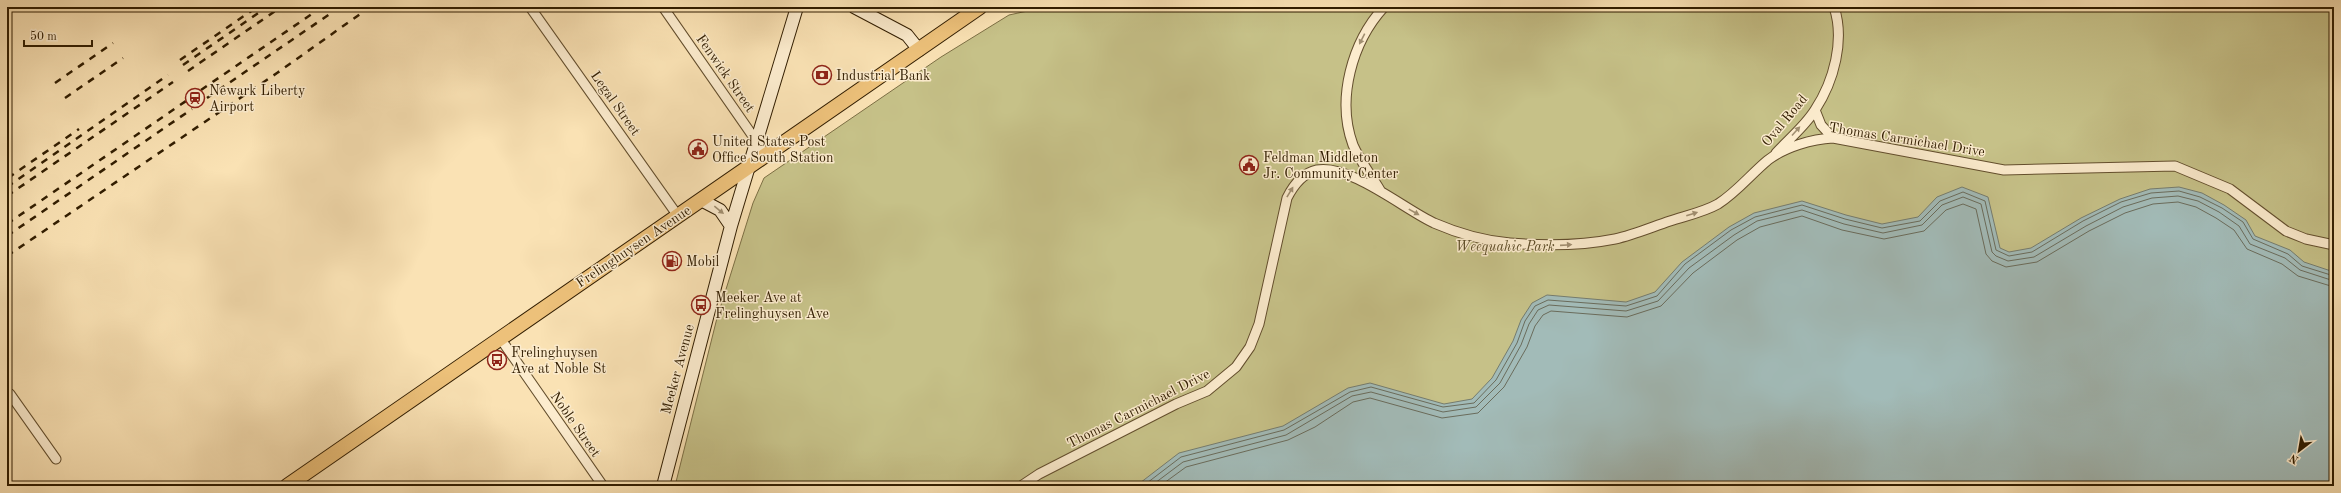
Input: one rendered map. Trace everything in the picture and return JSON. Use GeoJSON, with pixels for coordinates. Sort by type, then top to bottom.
{"type":"FeatureCollection","features":[{"type":"Feature","properties":{"kind":"main road","name":"Meeker Avenue"},"geometry":{"type":"LineString","coordinates":[[663,486],[731,226],[797,7]]}},
{"type":"Feature","properties":{"kind":"main road"},"geometry":{"type":"LineString","coordinates":[[854,7],[907,35],[919,50]]}},
{"type":"Feature","properties":{"kind":"main road","name":"Frelinghuysen Avenue"},"geometry":{"type":"LineString","coordinates":[[287,486],[980,7]]}},
{"type":"Feature","properties":{"kind":"main road"},"geometry":{"type":"LineString","coordinates":[[701,200],[720,210],[731,226]]}},
{"type":"Feature","properties":{"kind":"street","name":"Legal Street"},"geometry":{"type":"LineString","coordinates":[[530,7],[678,216]]}},
{"type":"Feature","properties":{"kind":"street","name":"Fenwick Street"},"geometry":{"type":"LineString","coordinates":[[663,7],[766,155]]}},
{"type":"Feature","properties":{"kind":"street"},"geometry":{"type":"LineString","coordinates":[[1381,191],[1362,162],[1353,144],[1348,124],[1347,92],[1357,50],[1370,24],[1384,7]]}},
{"type":"Feature","properties":{"kind":"street","name":"Oval Road"},"geometry":{"type":"LineString","coordinates":[[1769,159],[1815,110],[1835,62],[1838,29],[1834,7]]}},
{"type":"Feature","properties":{"kind":"street"},"geometry":{"type":"LineString","coordinates":[[1815,110],[1821,125],[1833,138]]}},
{"type":"Feature","properties":{"kind":"street","name":"Thomas Carmichael Drive"},"geometry":{"type":"LineString","coordinates":[[1022,486],[1039,474],[1176,404],[1207,391],[1227,376],[1250,347],[1259,324],[1278,229],[1287,197],[1292,188],[1308,173],[1318,170],[1334,171],[1350,176],[1381,191],[1435,223],[1483,238],[1530,244],[1588,244],[1616,239],[1718,204],[1769,159],[1810,141],[1833,138],[2004,170],[2175,166],[2230,189],[2286,231],[2306,239],[2334,245]]}},
{"type":"Feature","properties":{"kind":"street","name":"Noble Street"},"geometry":{"type":"LineString","coordinates":[[500,338],[603,486]]}},
{"type":"Feature","properties":{"kind":"street"},"geometry":{"type":"LineString","coordinates":[[10,394],[56,458]]}},
{"type":"Feature","properties":{"kind":"green space","name":"Weequahic Park"},"geometry":{"type":"Polygon","coordinates":[[[1046,7],[2334,7],[2334,486],[675,486],[717,318],[753,203],[764,178],[941,57],[1009,15],[1046,7]]]}},
{"type":"Feature","properties":{"kind":"water"},"geometry":{"type":"Polygon","coordinates":[[[1962,187],[1988,197],[2000,248],[2009,252],[2031,248],[2081,218],[2120,199],[2150,189],[2179,187],[2202,193],[2224,205],[2246,220],[2255,236],[2290,250],[2304,262],[2334,272],[2334,486],[1136,486],[1179,453],[1283,426],[1348,388],[1370,383],[1444,404],[1472,399],[1492,378],[1513,341],[1521,320],[1532,303],[1547,295],[1626,302],[1655,292],[1682,262],[1729,227],[1754,213],[1802,201],[1846,215],[1882,224],[1918,217],[1937,197],[1962,187]]]}},
{"type":"Feature","properties":{"kind":"railway"},"geometry":{"type":"LineString","coordinates":[[180,60],[257,7]]}},
{"type":"Feature","properties":{"kind":"railway"},"geometry":{"type":"LineString","coordinates":[[183,65],[267,7]]}},
{"type":"Feature","properties":{"kind":"railway"},"geometry":{"type":"LineString","coordinates":[[188,71],[281,7]]}},
{"type":"Feature","properties":{"kind":"railway"},"geometry":{"type":"LineString","coordinates":[[201,90],[322,7]]}},
{"type":"Feature","properties":{"kind":"railway"},"geometry":{"type":"LineString","coordinates":[[207,98],[340,7]]}},
{"type":"Feature","properties":{"kind":"railway"},"geometry":{"type":"LineString","coordinates":[[7,256],[277,73],[370,7]]}},
{"type":"Feature","properties":{"kind":"railway"},"geometry":{"type":"LineString","coordinates":[[55,83],[113,43]]}},
{"type":"Feature","properties":{"kind":"railway"},"geometry":{"type":"LineString","coordinates":[[65,98],[123,58]]}},
{"type":"Feature","properties":{"kind":"railway"},"geometry":{"type":"LineString","coordinates":[[7,187],[168,75]]}},
{"type":"Feature","properties":{"kind":"railway"},"geometry":{"type":"LineString","coordinates":[[7,196],[173,82]]}},
{"type":"Feature","properties":{"kind":"railway"},"geometry":{"type":"LineString","coordinates":[[7,224],[186,101]]}},
{"type":"Feature","properties":{"kind":"railway"},"geometry":{"type":"LineString","coordinates":[[7,236],[192,109]]}},
{"type":"Feature","properties":{"kind":"railway"},"geometry":{"type":"LineString","coordinates":[[8,178],[79,129]]}},
{"type":"Feature","properties":{"kind":"place","name":"Industrial Bank"},"geometry":{"type":"Point","coordinates":[822,75]}},
{"type":"Feature","properties":{"kind":"place","name":"Newark Liberty Airport"},"geometry":{"type":"Point","coordinates":[195,98]}},
{"type":"Feature","properties":{"kind":"place","name":"United States Post Office South Station"},"geometry":{"type":"Point","coordinates":[698,149]}},
{"type":"Feature","properties":{"kind":"place","name":"Feldman Middleton Jr. Community Center"},"geometry":{"type":"Point","coordinates":[1249,165]}},
{"type":"Feature","properties":{"kind":"place","name":"Mobil"},"geometry":{"type":"Point","coordinates":[672,261]}},
{"type":"Feature","properties":{"kind":"place","name":"Meeker Ave at Frelinghuysen Ave"},"geometry":{"type":"Point","coordinates":[701,305]}},
{"type":"Feature","properties":{"kind":"place","name":"Frelinghuysen Ave at Noble St"},"geometry":{"type":"Point","coordinates":[497,360]}}]}
